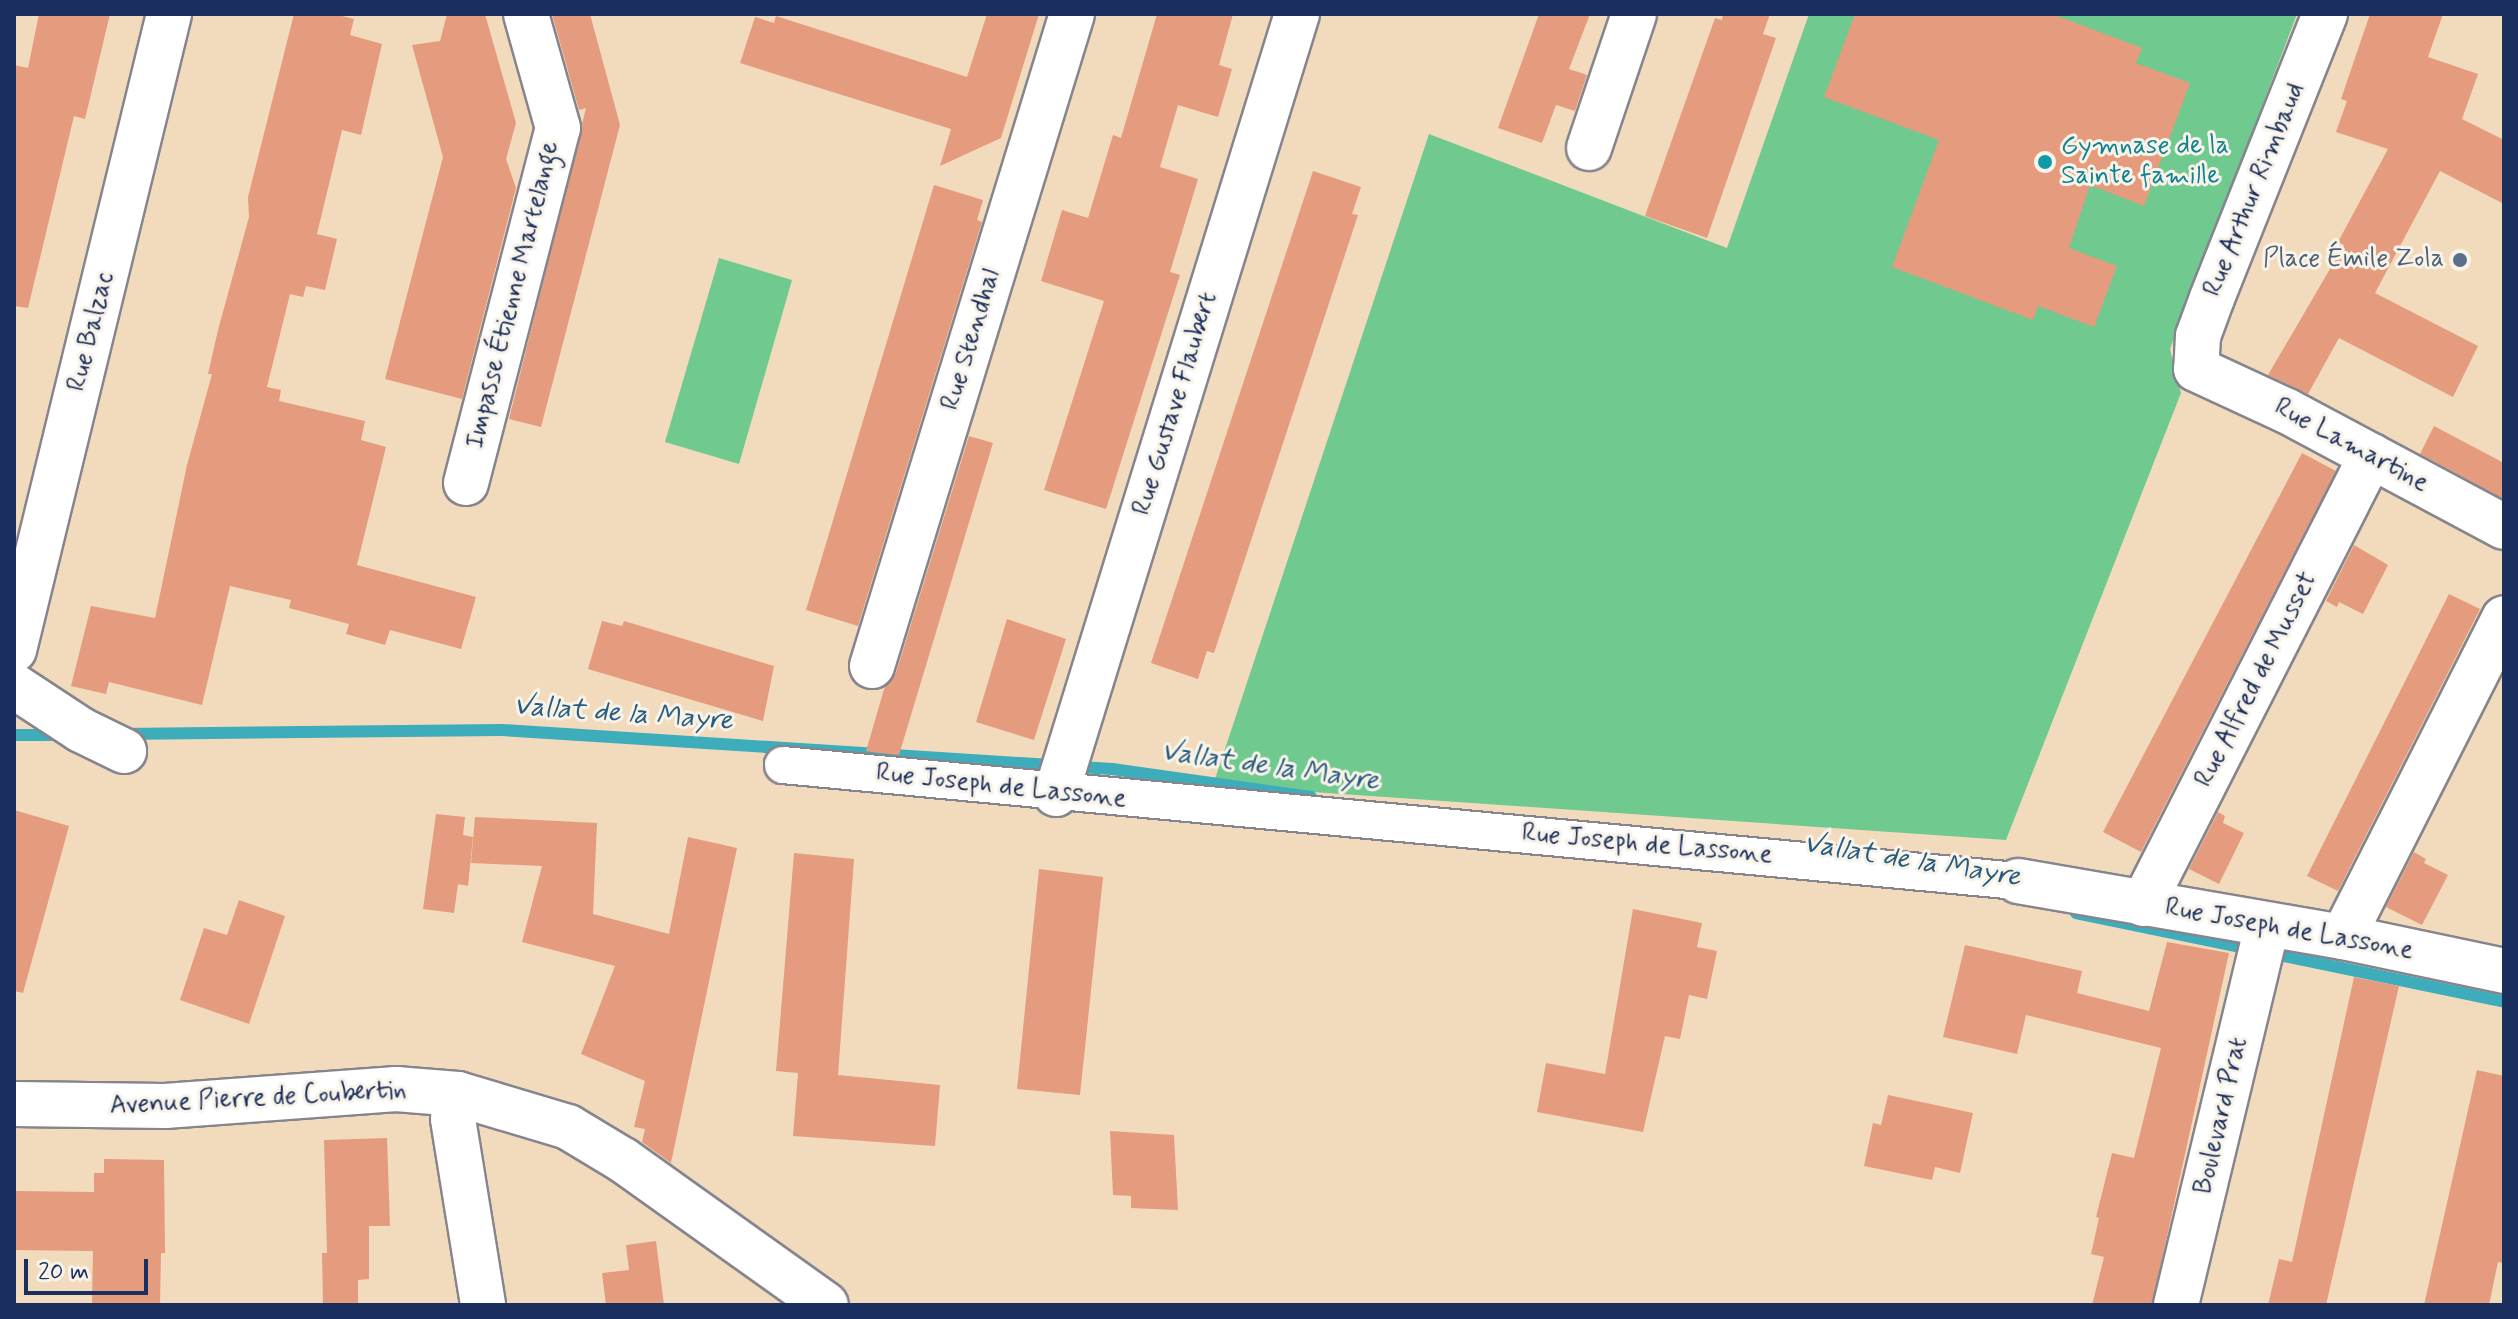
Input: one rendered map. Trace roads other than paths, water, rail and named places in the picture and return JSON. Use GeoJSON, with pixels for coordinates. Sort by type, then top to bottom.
{"type":"FeatureCollection","features":[{"type":"Feature","properties":{"kind":"street","name":"Rue Balzac"},"geometry":{"type":"LineString","coordinates":[[14,650],[169,14]]}},
{"type":"Feature","properties":{"kind":"street","name":"Impasse Étienne Martelange"},"geometry":{"type":"LineString","coordinates":[[466,483],[558,128],[526,14]]}},
{"type":"Feature","properties":{"kind":"street","name":"Rue Stendhal"},"geometry":{"type":"LineString","coordinates":[[872,666],[1072,14]]}},
{"type":"Feature","properties":{"kind":"street","name":"Rue Gustave Flaubert"},"geometry":{"type":"LineString","coordinates":[[1056,794],[1297,14]]}},
{"type":"Feature","properties":{"kind":"street"},"geometry":{"type":"LineString","coordinates":[[1589,148],[1634,14]]}},
{"type":"Feature","properties":{"kind":"street","name":"Rue Arthur Rimbaud"},"geometry":{"type":"LineString","coordinates":[[2196,369],[2203,324],[2325,14]]}},
{"type":"Feature","properties":{"kind":"street","name":"Rue Lamartine"},"geometry":{"type":"LineString","coordinates":[[2196,369],[2371,456],[2504,527]]}},
{"type":"Feature","properties":{"kind":"street","name":"Rue Alfred de Musset"},"geometry":{"type":"LineString","coordinates":[[2143,904],[2371,456]]}},
{"type":"Feature","properties":{"kind":"street"},"geometry":{"type":"LineString","coordinates":[[2343,937],[2504,618]]}},
{"type":"Feature","properties":{"kind":"street"},"geometry":{"type":"LineString","coordinates":[[14,686],[81,730],[124,751]]}},
{"type":"Feature","properties":{"kind":"street","name":"Rue Joseph de Lassone"},"geometry":{"type":"LineString","coordinates":[[783,765],[1056,794],[1647,844],[2018,881],[2267,927],[2343,937],[2504,971]]}},
{"type":"Feature","properties":{"kind":"street","name":"Boulevard Prat"},"geometry":{"type":"LineString","coordinates":[[2176,1305],[2267,927]]}},
{"type":"Feature","properties":{"kind":"street","name":"Avenue Pierre de Coubertin"},"geometry":{"type":"LineString","coordinates":[[14,1104],[165,1106],[396,1089],[458,1094],[568,1127],[623,1160],[826,1305]]}},
{"type":"Feature","properties":{"kind":"street"},"geometry":{"type":"LineString","coordinates":[[458,1094],[453,1119],[483,1305]]}},
{"type":"Feature","properties":{"kind":"waterway","name":"Vallat de la Mayre"},"geometry":{"type":"LineString","coordinates":[[120,734],[502,730],[1112,769],[1311,797]]}},
{"type":"Feature","properties":{"kind":"waterway","name":"Vallat de la Mayre"},"geometry":{"type":"LineString","coordinates":[[14,735],[62,735]]}},
{"type":"Feature","properties":{"kind":"waterway","name":"Vallat de la Mayre"},"geometry":{"type":"LineString","coordinates":[[2076,913],[2504,1002]]}},
{"type":"Feature","properties":{"kind":"place","name":"Gymnase de la Sainte famille"},"geometry":{"type":"Point","coordinates":[2045,162]}},
{"type":"Feature","properties":{"kind":"place","name":"Place Émile Zola"},"geometry":{"type":"Point","coordinates":[2460,260]}}]}
